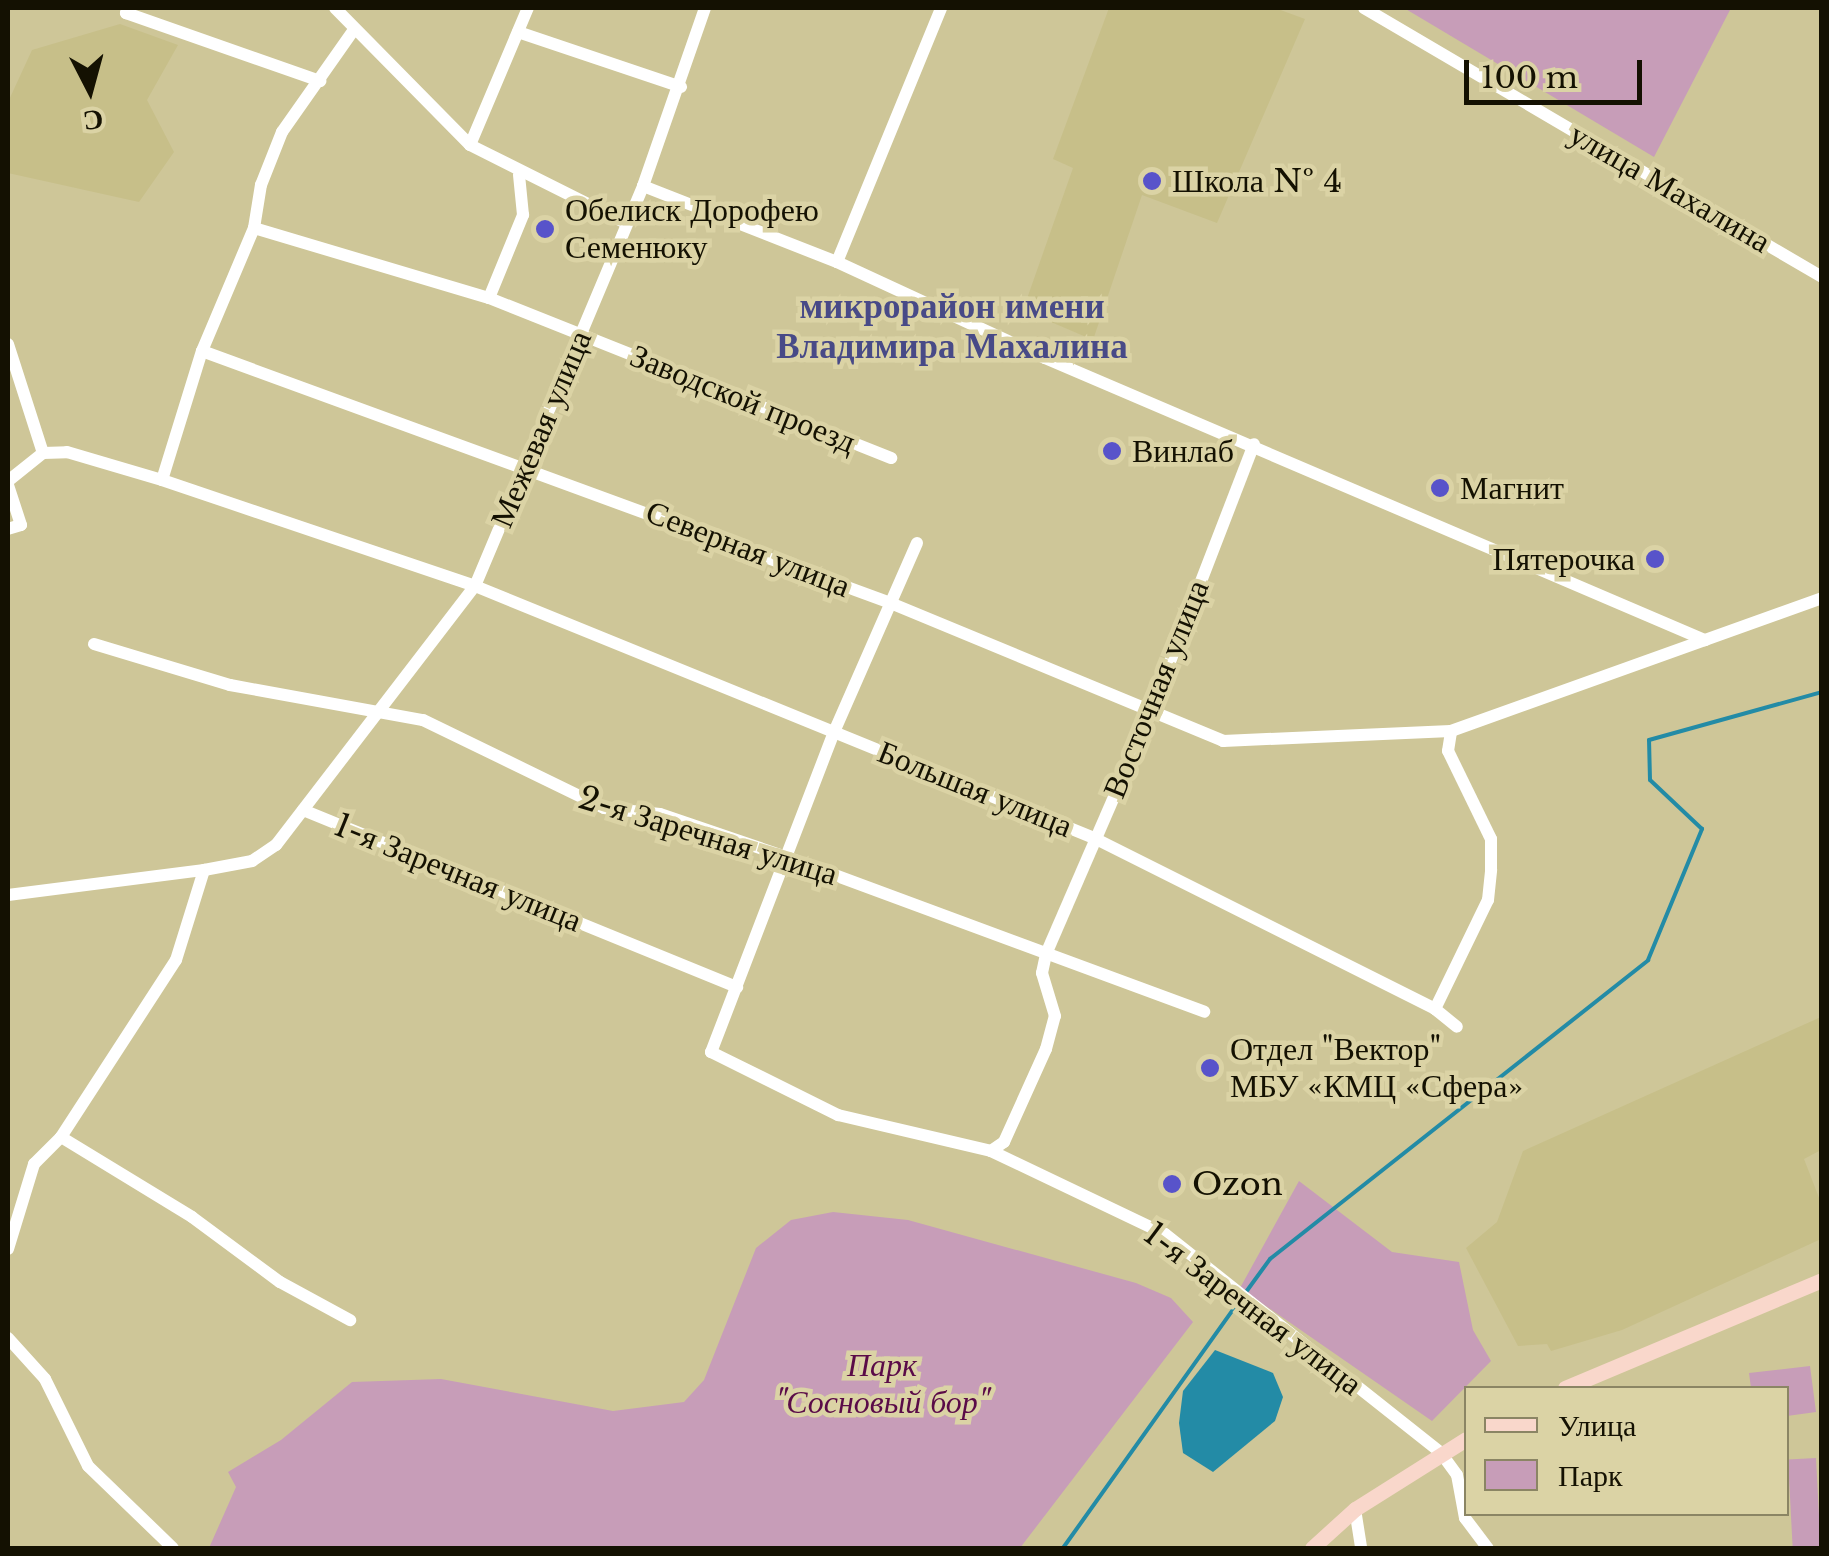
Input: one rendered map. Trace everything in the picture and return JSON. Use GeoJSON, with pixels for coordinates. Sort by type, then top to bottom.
{"type":"FeatureCollection","features":[{"type":"Feature","properties":{"kind":"main road"},"geometry":{"type":"LineString","coordinates":[[1570,1386],[1822,1280]]}},
{"type":"Feature","properties":{"kind":"main road"},"geometry":{"type":"LineString","coordinates":[[1312,1548],[1355,1509],[1464,1440]]}},
{"type":"Feature","properties":{"kind":"street"},"geometry":{"type":"LineString","coordinates":[[335,8],[470,144],[519,174],[626,224]]}},
{"type":"Feature","properties":{"kind":"street"},"geometry":{"type":"LineString","coordinates":[[470,144],[528,8]]}},
{"type":"Feature","properties":{"kind":"street","name":"Межевая улица"},"geometry":{"type":"LineString","coordinates":[[303,810],[475,586],[643,186],[681,87],[705,8]]}},
{"type":"Feature","properties":{"kind":"street"},"geometry":{"type":"LineString","coordinates":[[837,262],[942,8]]}},
{"type":"Feature","properties":{"kind":"street","name":"улица Махалина"},"geometry":{"type":"LineString","coordinates":[[1364,8],[1822,277]]}},
{"type":"Feature","properties":{"kind":"street"},"geometry":{"type":"LineString","coordinates":[[128,10],[320,80]]}},
{"type":"Feature","properties":{"kind":"street"},"geometry":{"type":"LineString","coordinates":[[162,480],[202,351],[254,228],[261,184],[282,132],[353,30]]}},
{"type":"Feature","properties":{"kind":"street"},"geometry":{"type":"LineString","coordinates":[[518,32],[681,87]]}},
{"type":"Feature","properties":{"kind":"street"},"geometry":{"type":"LineString","coordinates":[[489,298],[523,215],[519,174]]}},
{"type":"Feature","properties":{"kind":"street"},"geometry":{"type":"LineString","coordinates":[[643,186],[837,262],[1045,358],[1254,444],[1705,640]]}},
{"type":"Feature","properties":{"kind":"street","name":"Заводской проезд"},"geometry":{"type":"LineString","coordinates":[[254,228],[489,298],[583,332],[642,362],[892,458]]}},
{"type":"Feature","properties":{"kind":"street"},"geometry":{"type":"LineString","coordinates":[[8,344],[43,453],[8,483],[20,525],[8,529]]}},
{"type":"Feature","properties":{"kind":"street","name":"Северная улица"},"geometry":{"type":"LineString","coordinates":[[202,351],[525,464],[888,602],[1223,740],[1291,742],[1450,732],[1822,598]]}},
{"type":"Feature","properties":{"kind":"street","name":"Восточная улица"},"geometry":{"type":"LineString","coordinates":[[991,1151],[1004,1142],[1046,1049],[1055,1016],[1042,973],[1046,954],[1151,711],[1254,444]]}},
{"type":"Feature","properties":{"kind":"street","name":"Большая улица"},"geometry":{"type":"LineString","coordinates":[[43,453],[67,452],[162,480],[475,586],[1094,838],[1435,1009],[1457,1027]]}},
{"type":"Feature","properties":{"kind":"street"},"geometry":{"type":"LineString","coordinates":[[737,987],[834,732],[917,543]]}},
{"type":"Feature","properties":{"kind":"street","name":"2-я Заречная улица"},"geometry":{"type":"LineString","coordinates":[[94,644],[230,685],[381,708],[469,740],[604,808],[660,814],[1204,1012]]}},
{"type":"Feature","properties":{"kind":"street"},"geometry":{"type":"LineString","coordinates":[[1435,1009],[1488,900],[1491,870],[1491,840],[1448,751],[1450,732]]}},
{"type":"Feature","properties":{"kind":"street","name":"1-я Заречная улица"},"geometry":{"type":"LineString","coordinates":[[8,895],[204,870],[267,853],[303,810],[737,987],[711,1052],[728,1064],[838,1115],[991,1151],[1164,1234],[1441,1453],[1458,1475],[1464,1512]]}},
{"type":"Feature","properties":{"kind":"street"},"geometry":{"type":"LineString","coordinates":[[8,1249],[34,1164],[61,1137],[176,960],[204,870]]}},
{"type":"Feature","properties":{"kind":"street"},"geometry":{"type":"LineString","coordinates":[[61,1137],[192,1217],[280,1282],[350,1320]]}},
{"type":"Feature","properties":{"kind":"street"},"geometry":{"type":"LineString","coordinates":[[8,1338],[45,1379],[88,1466],[173,1548]]}},
{"type":"Feature","properties":{"kind":"street"},"geometry":{"type":"LineString","coordinates":[[1355,1509],[1361,1548]]}},
{"type":"Feature","properties":{"kind":"street","name":"1-я Заречная улица"},"geometry":{"type":"LineString","coordinates":[[1465,1516],[1488,1548]]}},
{"type":"Feature","properties":{"kind":"shaded area","name":"Школа № 4"},"geometry":{"type":"Polygon","coordinates":[[[1109,8],[1275,8],[1305,19],[1217,223],[1142,195],[1093,340],[1023,310],[1073,168],[1053,159],[1109,8]]]}},
{"type":"Feature","properties":{"kind":"shaded area"},"geometry":{"type":"Polygon","coordinates":[[[120,24],[178,45],[147,100],[174,152],[139,202],[8,173],[8,102],[32,50],[120,24]]]}},
{"type":"Feature","properties":{"kind":"shaded area"},"geometry":{"type":"Polygon","coordinates":[[[1821,1017],[1821,1150],[1804,1159],[1821,1203],[1821,1239],[1622,1330],[1551,1351],[1547,1344],[1518,1346],[1466,1248],[1497,1222],[1523,1151],[1821,1017]]]}},
{"type":"Feature","properties":{"kind":"green space"},"geometry":{"type":"Polygon","coordinates":[[[1404,8],[1731,8],[1654,157],[1404,8]]]}},
{"type":"Feature","properties":{"kind":"green space"},"geometry":{"type":"Polygon","coordinates":[[[1299,1181],[1392,1252],[1459,1262],[1473,1330],[1491,1361],[1432,1421],[1240,1288],[1299,1181]]]}},
{"type":"Feature","properties":{"kind":"green space","name":"Парк \"Сосновый бор\""},"geometry":{"type":"Polygon","coordinates":[[[833,1212],[908,1220],[1136,1283],[1171,1298],[1193,1322],[1020,1548],[209,1548],[236,1487],[228,1472],[281,1440],[352,1382],[441,1379],[613,1411],[684,1402],[704,1380],[756,1248],[791,1220],[833,1212]]]}},
{"type":"Feature","properties":{"kind":"green space"},"geometry":{"type":"Polygon","coordinates":[[[1810,1366],[1816,1412],[1789,1416],[1789,1386],[1751,1386],[1749,1373],[1810,1366]]]}},
{"type":"Feature","properties":{"kind":"green space"},"geometry":{"type":"Polygon","coordinates":[[[1816,1458],[1821,1548],[1793,1548],[1789,1459],[1816,1458]]]}},
{"type":"Feature","properties":{"kind":"water"},"geometry":{"type":"Polygon","coordinates":[[[1215,1350],[1273,1373],[1283,1397],[1275,1421],[1213,1472],[1183,1453],[1179,1423],[1183,1391],[1215,1350]]]}},
{"type":"Feature","properties":{"kind":"waterway"},"geometry":{"type":"LineString","coordinates":[[1246,1292],[1270,1259],[1648,960],[1702,829],[1650,780],[1649,740],[1822,692]]}},
{"type":"Feature","properties":{"kind":"waterway"},"geometry":{"type":"LineString","coordinates":[[1063,1548],[1240,1300]]}},
{"type":"Feature","properties":{"kind":"place","name":"Школа № 4"},"geometry":{"type":"Point","coordinates":[1152,181]}},
{"type":"Feature","properties":{"kind":"place","name":"Обелиск Дорофею Семенюку"},"geometry":{"type":"Point","coordinates":[545,229]}},
{"type":"Feature","properties":{"kind":"place","name":"Винлаб"},"geometry":{"type":"Point","coordinates":[1112,451]}},
{"type":"Feature","properties":{"kind":"place","name":"Магнит"},"geometry":{"type":"Point","coordinates":[1440,488]}},
{"type":"Feature","properties":{"kind":"place","name":"Пятерочка"},"geometry":{"type":"Point","coordinates":[1655,559]}},
{"type":"Feature","properties":{"kind":"place","name":"Отдел \"Вектор\" МБУ «КМЦ «Сфера»"},"geometry":{"type":"Point","coordinates":[1210,1068]}},
{"type":"Feature","properties":{"kind":"place","name":"Ozon"},"geometry":{"type":"Point","coordinates":[1172,1184]}},
{"type":"Feature","properties":{"kind":"district","name":"микрорайон имени Владимира Махалина"},"geometry":{"type":"Point","coordinates":[952,326]}}]}
